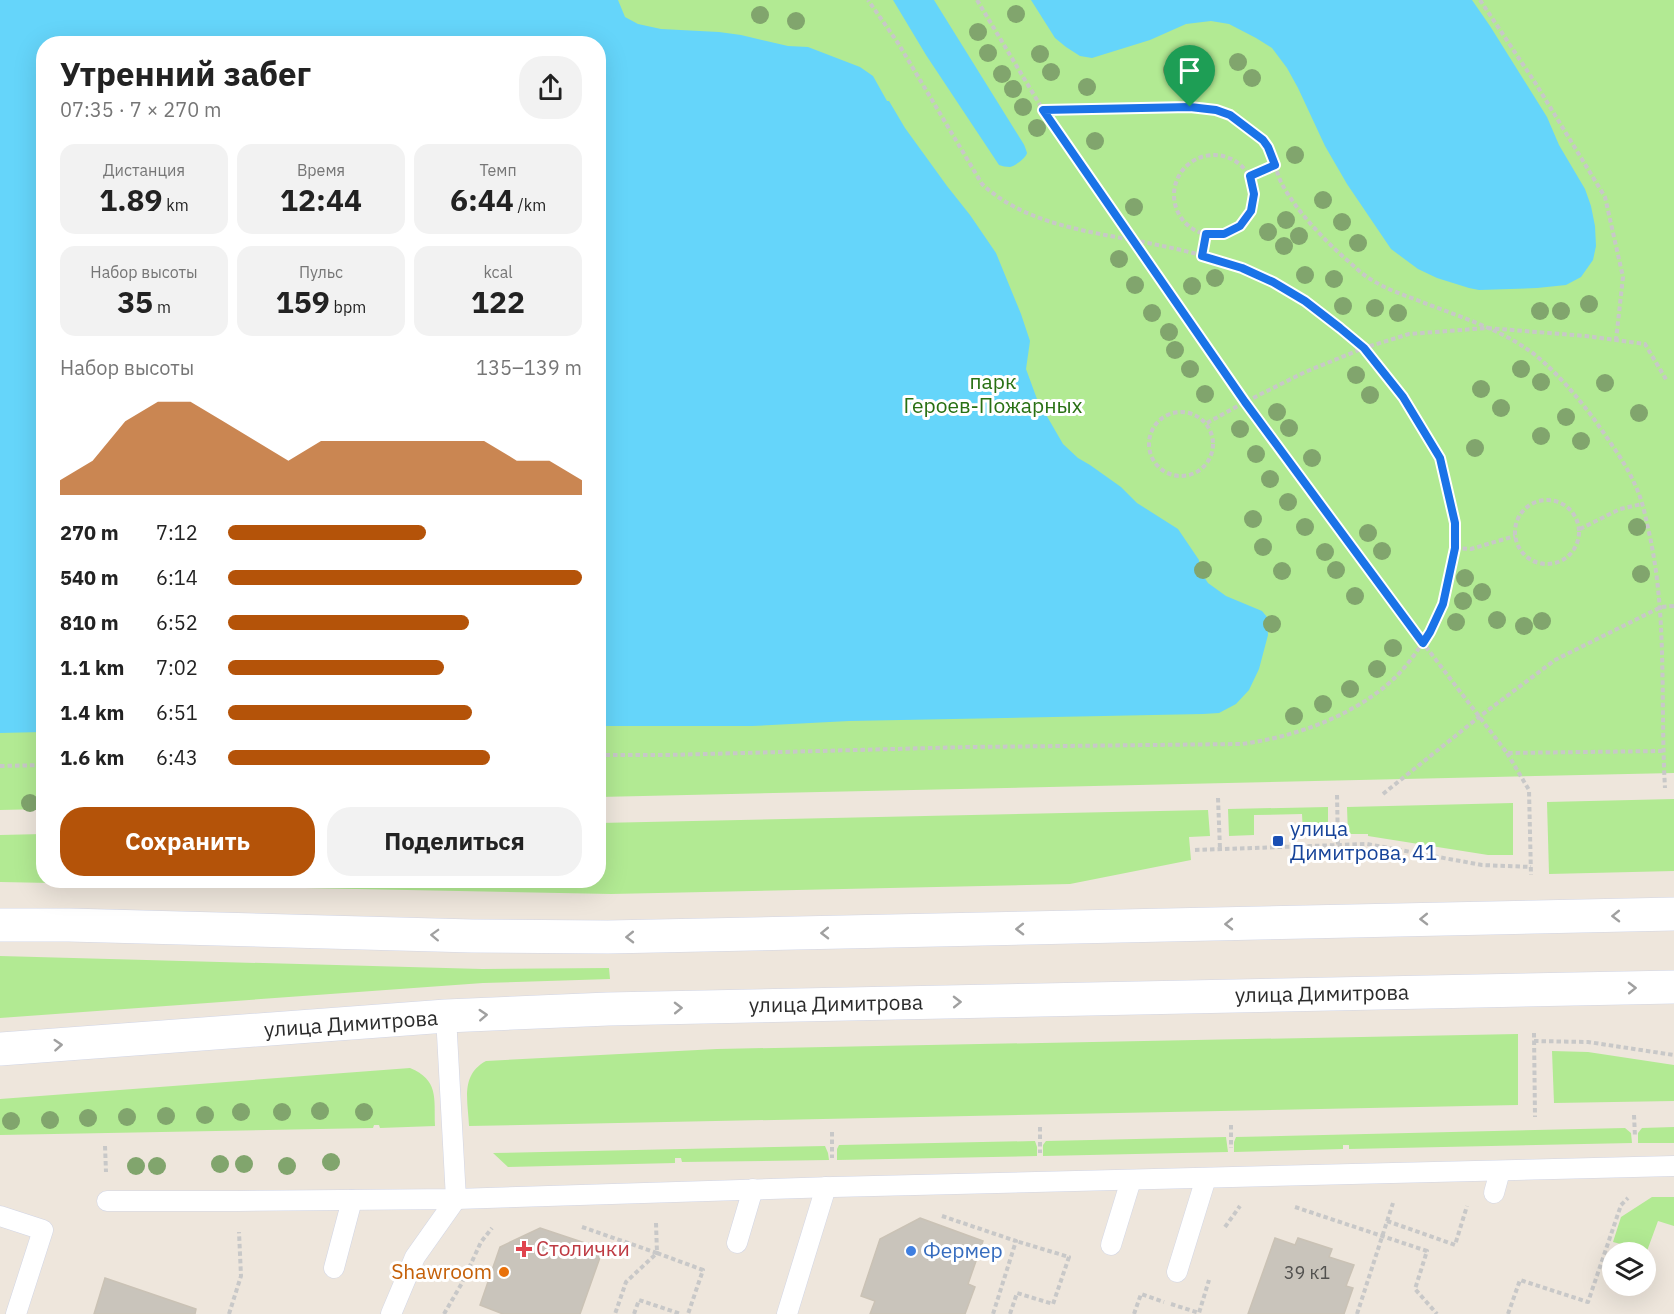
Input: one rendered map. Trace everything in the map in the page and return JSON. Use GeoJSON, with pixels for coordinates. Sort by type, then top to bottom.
{"type":"FeatureCollection","features":[{"type":"Feature","properties":{"kind":"street"},"geometry":{"type":"LineString","coordinates":[[0,925],[608,937],[1674,914]]}},
{"type":"Feature","properties":{"kind":"street","name":"улица Димитрова"},"geometry":{"type":"LineString","coordinates":[[0,1049],[446,1016],[608,1009],[1674,987]]}},
{"type":"Feature","properties":{"kind":"lane"},"geometry":{"type":"LineString","coordinates":[[392,1314],[416,1257],[456,1199],[446,1016]]}},
{"type":"Feature","properties":{"kind":"lane"},"geometry":{"type":"LineString","coordinates":[[107,1201],[456,1199],[826,1187],[1674,1166]]}},
{"type":"Feature","properties":{"kind":"lane"},"geometry":{"type":"LineString","coordinates":[[1494,1193],[1500,1171]]}},
{"type":"Feature","properties":{"kind":"lane"},"geometry":{"type":"LineString","coordinates":[[1177,1272],[1206,1178]]}},
{"type":"Feature","properties":{"kind":"lane"},"geometry":{"type":"LineString","coordinates":[[1111,1245],[1131,1180]]}},
{"type":"Feature","properties":{"kind":"lane"},"geometry":{"type":"LineString","coordinates":[[787,1314],[826,1187]]}},
{"type":"Feature","properties":{"kind":"lane"},"geometry":{"type":"LineString","coordinates":[[737,1244],[753,1189]]}},
{"type":"Feature","properties":{"kind":"lane"},"geometry":{"type":"LineString","coordinates":[[334,1268],[352,1200]]}},
{"type":"Feature","properties":{"kind":"lane"},"geometry":{"type":"LineString","coordinates":[[0,1216],[43,1230],[16,1314]]}},
{"type":"Feature","properties":{"kind":"path"},"geometry":{"type":"LineString","coordinates":[[606,755],[1242,744],[1269,740],[1338,716],[1366,701],[1390,683],[1423,643],[1443,604],[1455,548],[1455,523],[1440,458],[1403,397],[1364,348],[1305,301],[1273,282],[1242,268],[1202,256],[1058,224],[1009,205],[994,195],[982,184],[898,43],[868,0]]}},
{"type":"Feature","properties":{"kind":"path"},"geometry":{"type":"LineString","coordinates":[[977,0],[1043,110],[1245,402],[1507,753],[1529,790],[1530,875]]}},
{"type":"Feature","properties":{"kind":"path"},"geometry":{"type":"LineString","coordinates":[[1480,0],[1536,84],[1605,198],[1623,277],[1616,340]]}},
{"type":"Feature","properties":{"kind":"path"},"geometry":{"type":"LineString","coordinates":[[1043,110],[1190,107],[1216,110],[1230,115],[1263,140],[1282,183],[1294,203],[1354,267],[1371,280],[1487,328],[1525,347],[1553,371],[1585,407],[1616,450],[1636,485],[1642,504],[1653,549],[1661,606],[1665,788]]}},
{"type":"Feature","properties":{"kind":"path"},"geometry":{"type":"LineString","coordinates":[[1221,155],[1238,163],[1250,176],[1254,194],[1251,211],[1240,226],[1224,234],[1206,234],[1190,228],[1178,214],[1173,197],[1177,179],[1187,165],[1203,156],[1221,155]]}},
{"type":"Feature","properties":{"kind":"path"},"geometry":{"type":"LineString","coordinates":[[1250,176],[1275,165]]}},
{"type":"Feature","properties":{"kind":"path"},"geometry":{"type":"LineString","coordinates":[[1202,256],[1206,234]]}},
{"type":"Feature","properties":{"kind":"path"},"geometry":{"type":"LineString","coordinates":[[1207,423],[1305,372],[1364,348],[1409,334],[1487,328],[1644,344],[1667,381]]}},
{"type":"Feature","properties":{"kind":"path"},"geometry":{"type":"LineString","coordinates":[[1179,411],[1195,414],[1207,423],[1213,438],[1212,454],[1203,468],[1190,476],[1174,476],[1160,469],[1150,456],[1148,441],[1152,426],[1164,415],[1179,411]]}},
{"type":"Feature","properties":{"kind":"path"},"geometry":{"type":"LineString","coordinates":[[1552,500],[1565,504],[1576,515],[1580,530],[1579,544],[1571,556],[1558,564],[1544,565],[1530,560],[1519,550],[1515,536],[1516,522],[1524,509],[1537,501],[1552,500]]}},
{"type":"Feature","properties":{"kind":"path"},"geometry":{"type":"LineString","coordinates":[[1580,530],[1620,509],[1642,504]]}},
{"type":"Feature","properties":{"kind":"path"},"geometry":{"type":"LineString","coordinates":[[1455,548],[1471,549],[1515,536]]}},
{"type":"Feature","properties":{"kind":"path"},"geometry":{"type":"LineString","coordinates":[[1383,794],[1555,660],[1661,606],[1674,606]]}},
{"type":"Feature","properties":{"kind":"path"},"geometry":{"type":"LineString","coordinates":[[1507,753],[1663,751]]}},
{"type":"Feature","properties":{"kind":"path"},"geometry":{"type":"LineString","coordinates":[[0,766],[36,765]]}},
{"type":"Feature","properties":{"kind":"path"},"geometry":{"type":"LineString","coordinates":[[1337,795],[1338,845]]}},
{"type":"Feature","properties":{"kind":"path"},"geometry":{"type":"LineString","coordinates":[[1218,798],[1220,849]]}},
{"type":"Feature","properties":{"kind":"path"},"geometry":{"type":"LineString","coordinates":[[1195,850],[1367,844],[1482,865],[1530,867]]}},
{"type":"Feature","properties":{"kind":"path"},"geometry":{"type":"LineString","coordinates":[[1533,1033],[1535,1117]]}},
{"type":"Feature","properties":{"kind":"path"},"geometry":{"type":"LineString","coordinates":[[1533,1041],[1588,1042],[1674,1055]]}},
{"type":"Feature","properties":{"kind":"path"},"geometry":{"type":"LineString","coordinates":[[1508,1314],[1520,1280],[1588,1302],[1621,1204],[1636,1191],[1635,1167]]}},
{"type":"Feature","properties":{"kind":"path"},"geometry":{"type":"LineString","coordinates":[[1387,1221],[1455,1245],[1479,1172]]}},
{"type":"Feature","properties":{"kind":"path"},"geometry":{"type":"LineString","coordinates":[[1358,1314],[1401,1174]]}},
{"type":"Feature","properties":{"kind":"path"},"geometry":{"type":"LineString","coordinates":[[901,1185],[901,1203],[1069,1257],[1053,1304],[1017,1293],[1010,1314]]}},
{"type":"Feature","properties":{"kind":"path"},"geometry":{"type":"LineString","coordinates":[[615,1314],[626,1282],[657,1253],[656,1193]]}},
{"type":"Feature","properties":{"kind":"path"},"geometry":{"type":"LineString","coordinates":[[229,1314],[241,1276],[237,1201]]}},
{"type":"Feature","properties":{"kind":"path"},"geometry":{"type":"LineString","coordinates":[[1223,1235],[1226,1224],[1241,1205],[1250,1203]]}},
{"type":"Feature","properties":{"kind":"path"},"geometry":{"type":"LineString","coordinates":[[1289,1205],[1427,1251],[1414,1289],[1437,1314]]}},
{"type":"Feature","properties":{"kind":"path"},"geometry":{"type":"LineString","coordinates":[[444,1314],[462,1283],[481,1242],[495,1222]]}},
{"type":"Feature","properties":{"kind":"path"},"geometry":{"type":"LineString","coordinates":[[574,1224],[703,1270],[688,1314]]}},
{"type":"Feature","properties":{"kind":"path"},"geometry":{"type":"LineString","coordinates":[[993,1314],[1016,1241]]}},
{"type":"Feature","properties":{"kind":"path"},"geometry":{"type":"LineString","coordinates":[[1134,1314],[1141,1294],[1199,1313],[1209,1280]]}},
{"type":"Feature","properties":{"kind":"path"},"geometry":{"type":"LineString","coordinates":[[634,1314],[639,1300],[681,1314]]}},
{"type":"Feature","properties":{"kind":"green space","name":"парк Героев-Пожарных"},"geometry":{"type":"Polygon","coordinates":[[[0,0],[1674,0],[1674,773],[606,797],[606,36],[36,36],[36,809],[0,810],[0,0]]]}},
{"type":"Feature","properties":{"kind":"green space"},"geometry":{"type":"Polygon","coordinates":[[[1674,799],[1674,871],[1549,874],[1547,802],[1674,799]]]}},
{"type":"Feature","properties":{"kind":"green space"},"geometry":{"type":"Polygon","coordinates":[[[1513,803],[1513,855],[1488,855],[1368,836],[1368,834],[1348,834],[1347,807],[1513,803]]]}},
{"type":"Feature","properties":{"kind":"green space"},"geometry":{"type":"Polygon","coordinates":[[[1328,807],[1328,834],[1303,834],[1302,814],[1254,815],[1254,835],[1229,836],[1228,809],[1328,807]]]}},
{"type":"Feature","properties":{"kind":"green space"},"geometry":{"type":"Polygon","coordinates":[[[1208,810],[1210,836],[1189,837],[1191,860],[1070,884],[611,894],[306,888],[606,888],[606,823],[1208,810]]]}},
{"type":"Feature","properties":{"kind":"green space"},"geometry":{"type":"Polygon","coordinates":[[[36,834],[36,883],[0,882],[0,835],[36,834]]]}},
{"type":"Feature","properties":{"kind":"green space"},"geometry":{"type":"Polygon","coordinates":[[[0,956],[482,969],[609,968],[610,979],[483,983],[0,1018],[0,956]]]}},
{"type":"Feature","properties":{"kind":"green space"},"geometry":{"type":"Polygon","coordinates":[[[1518,1034],[1518,1105],[469,1126],[467,1089],[469,1081],[472,1074],[486,1061],[717,1049],[1518,1034]]]}},
{"type":"Feature","properties":{"kind":"green space"},"geometry":{"type":"Polygon","coordinates":[[[1552,1051],[1588,1052],[1674,1065],[1674,1101],[1554,1103],[1552,1051]]]}},
{"type":"Feature","properties":{"kind":"green space"},"geometry":{"type":"Polygon","coordinates":[[[410,1068],[426,1078],[430,1084],[434,1099],[435,1126],[380,1128],[379,1125],[374,1125],[373,1128],[0,1135],[0,1099],[410,1068]]]}},
{"type":"Feature","properties":{"kind":"green space"},"geometry":{"type":"Polygon","coordinates":[[[1674,1127],[1674,1143],[1638,1143],[1638,1133],[1642,1128],[1674,1127]]]}},
{"type":"Feature","properties":{"kind":"green space"},"geometry":{"type":"Polygon","coordinates":[[[1625,1128],[1631,1133],[1632,1143],[1349,1149],[1349,1145],[1343,1145],[1343,1149],[1234,1152],[1236,1137],[1625,1128]]]}},
{"type":"Feature","properties":{"kind":"green space"},"geometry":{"type":"Polygon","coordinates":[[[1226,1137],[1228,1152],[1043,1156],[1043,1145],[1046,1141],[1226,1137]]]}},
{"type":"Feature","properties":{"kind":"green space"},"geometry":{"type":"Polygon","coordinates":[[[1035,1141],[1037,1156],[837,1160],[839,1145],[1035,1141]]]}},
{"type":"Feature","properties":{"kind":"green space"},"geometry":{"type":"Polygon","coordinates":[[[825,1146],[829,1160],[682,1162],[681,1158],[675,1158],[675,1163],[508,1167],[493,1153],[825,1146]]]}},
{"type":"Feature","properties":{"kind":"green space"},"geometry":{"type":"Polygon","coordinates":[[[1652,1197],[1674,1197],[1674,1226],[1658,1221],[1650,1242],[1613,1242],[1621,1217],[1652,1197]]]}},
{"type":"Feature","properties":{"kind":"water"},"geometry":{"type":"Polygon","coordinates":[[[0,0],[618,0],[625,17],[638,24],[661,29],[719,32],[788,46],[808,47],[860,67],[873,76],[905,128],[996,253],[1030,341],[1026,369],[1037,399],[1063,444],[1078,458],[1121,487],[1137,503],[1178,529],[1199,560],[1199,569],[1208,583],[1226,596],[1262,611],[1267,617],[1268,635],[1259,669],[1249,690],[1236,704],[1219,713],[849,721],[752,726],[606,726],[606,36],[36,36],[36,732],[0,733],[0,0]]]}},
{"type":"Feature","properties":{"kind":"water"},"geometry":{"type":"Polygon","coordinates":[[[893,0],[934,0],[1023,144],[1027,153],[1020,162],[1010,167],[999,165],[926,55],[893,0]]]}},
{"type":"Feature","properties":{"kind":"water"},"geometry":{"type":"Polygon","coordinates":[[[1031,0],[1472,0],[1547,117],[1559,145],[1585,189],[1595,226],[1596,246],[1593,260],[1581,277],[1566,285],[1479,290],[1437,278],[1418,269],[1391,249],[1347,184],[1325,146],[1287,68],[1272,48],[1229,24],[1211,21],[1186,24],[1150,40],[1092,58],[1080,56],[1055,38],[1031,0]]]}},
{"type":"Feature","properties":{"kind":"building"},"geometry":{"type":"Polygon","coordinates":[[[920,1218],[983,1241],[968,1284],[975,1287],[965,1314],[870,1314],[875,1301],[861,1296],[880,1239],[920,1218]]]}},
{"type":"Feature","properties":{"kind":"building"},"geometry":{"type":"Polygon","coordinates":[[[540,1228],[603,1249],[580,1314],[503,1314],[480,1305],[500,1247],[540,1228]]]}},
{"type":"Feature","properties":{"kind":"building"},"geometry":{"type":"Polygon","coordinates":[[[1275,1238],[1295,1245],[1298,1238],[1332,1249],[1329,1257],[1354,1265],[1346,1286],[1353,1288],[1344,1314],[1248,1314],[1275,1238]]]}},
{"type":"Feature","properties":{"kind":"building"},"geometry":{"type":"Polygon","coordinates":[[[105,1278],[196,1309],[195,1314],[94,1314],[105,1278]]]}},
{"type":"Feature","properties":{"kind":"place","name":"улица Димитрова, 41"},"geometry":{"type":"Point","coordinates":[1278,841]}},
{"type":"Feature","properties":{"kind":"place","name":"Столички"},"geometry":{"type":"Point","coordinates":[524,1249]}},
{"type":"Feature","properties":{"kind":"place","name":"Фермер"},"geometry":{"type":"Point","coordinates":[911,1251]}},
{"type":"Feature","properties":{"kind":"place","name":"Shawroom"},"geometry":{"type":"Point","coordinates":[504,1272]}},
{"type":"Feature","properties":{"kind":"route"},"geometry":{"type":"LineString","coordinates":[[1190,107],[1216,110],[1230,115],[1263,140],[1275,165],[1250,176],[1254,194],[1251,211],[1240,226],[1224,234],[1206,234],[1202,256],[1242,268],[1273,282],[1305,301],[1364,348],[1403,397],[1440,458],[1455,523],[1455,548],[1443,604],[1423,643],[1245,402],[1043,110],[1190,107]]}}]}
